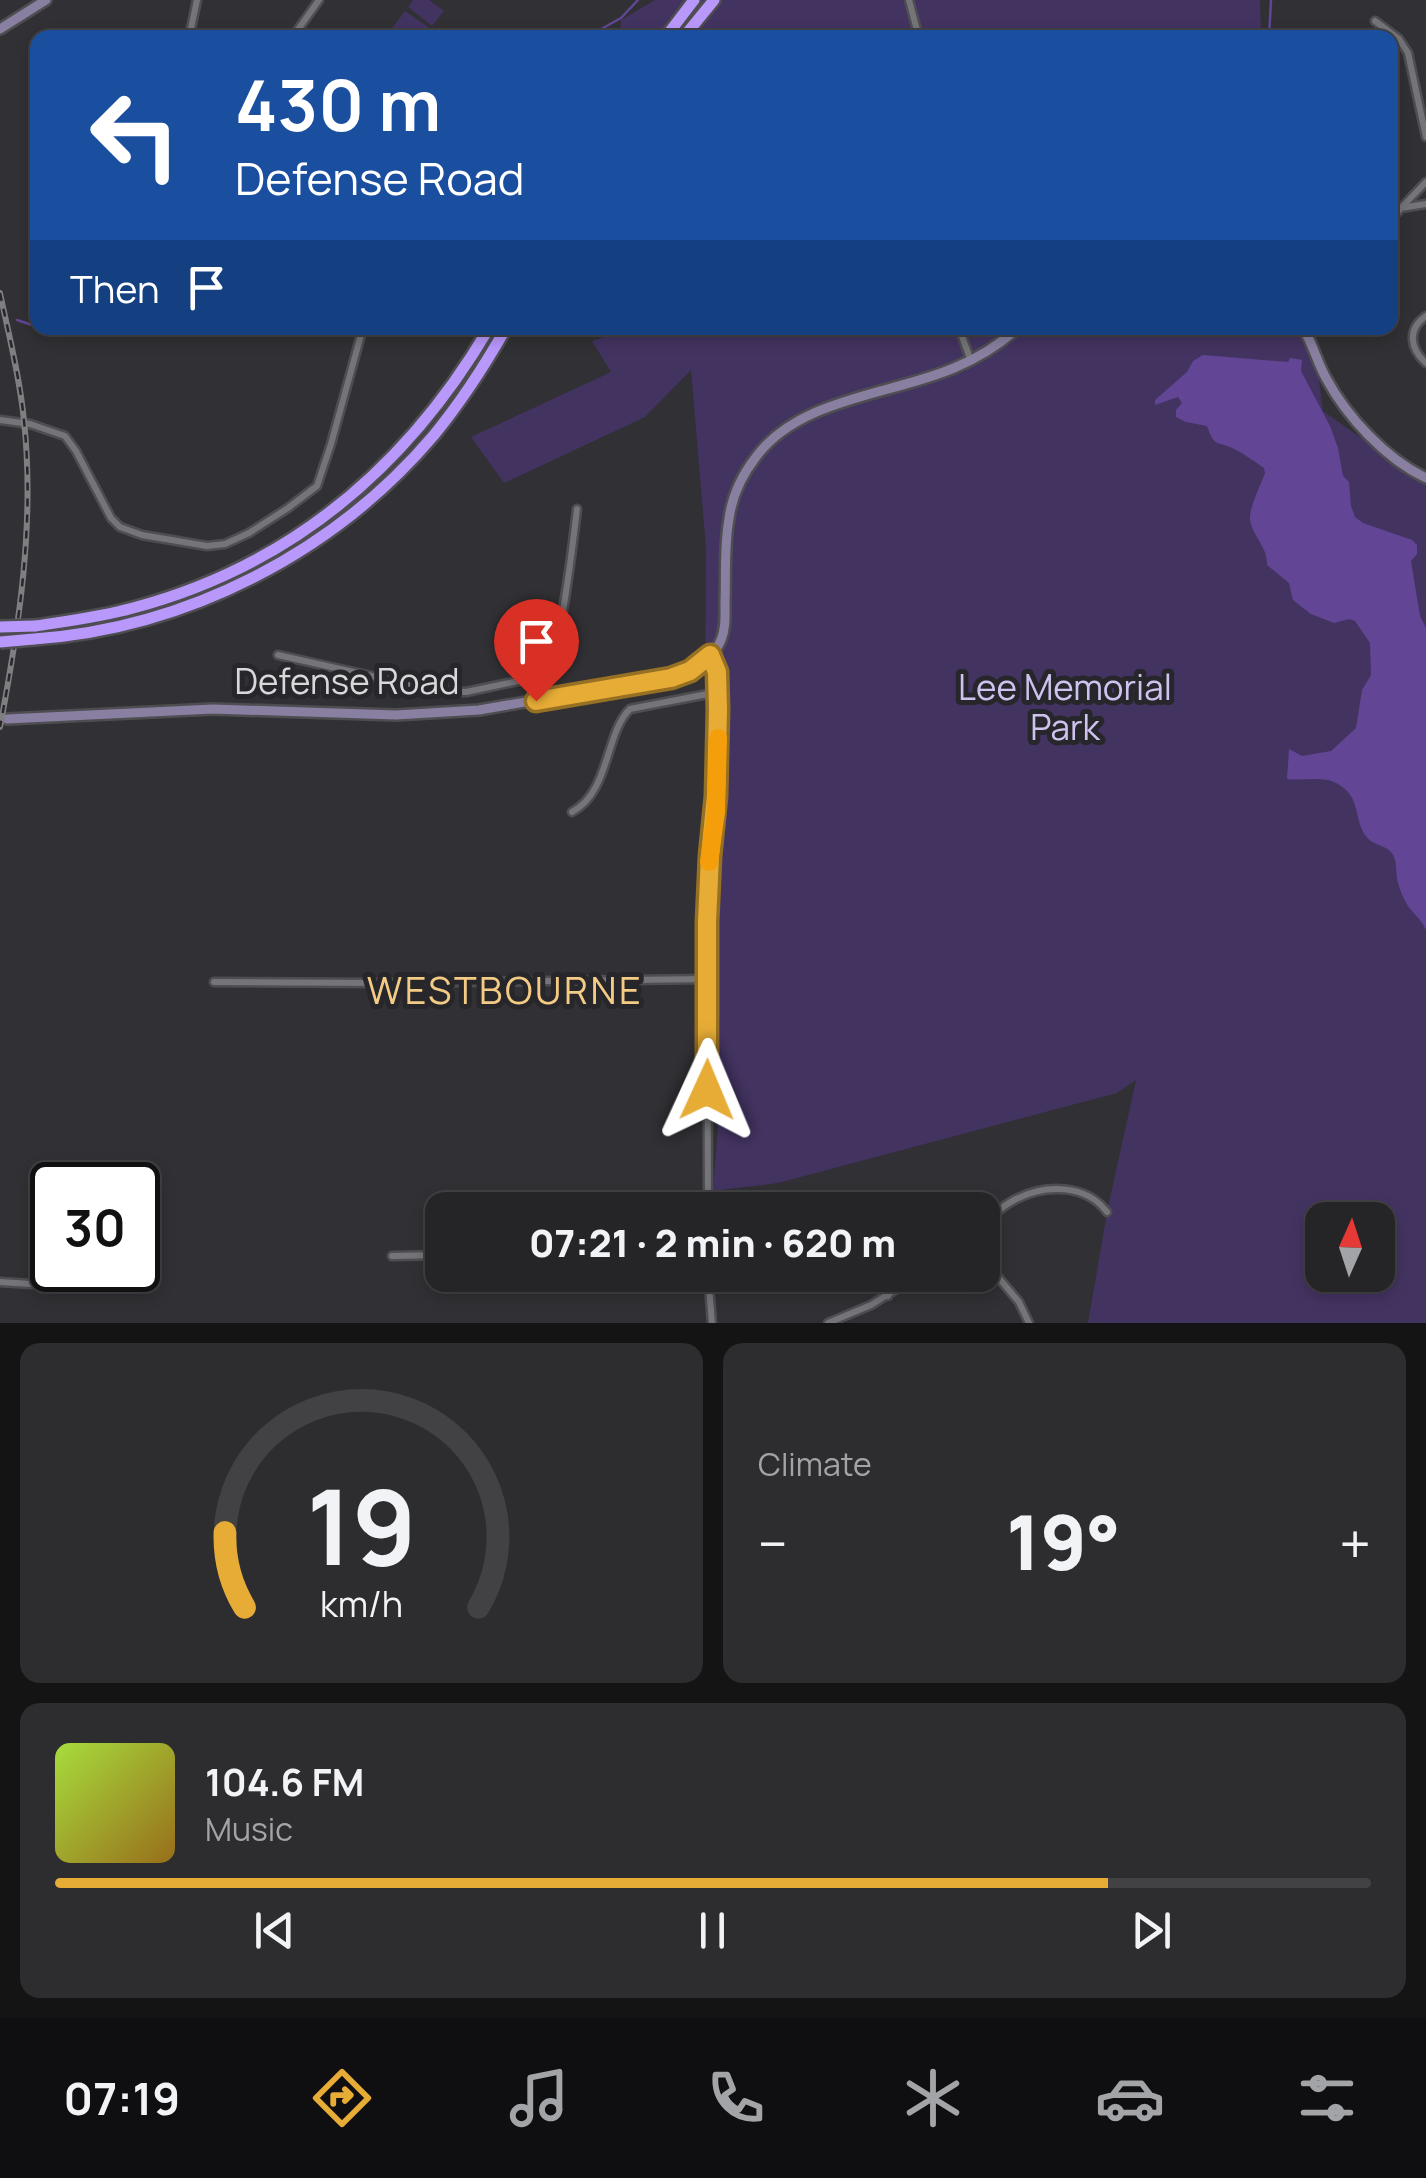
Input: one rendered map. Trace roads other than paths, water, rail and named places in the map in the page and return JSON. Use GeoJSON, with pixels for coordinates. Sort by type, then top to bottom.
{"type":"FeatureCollection","features":[{"type":"Feature","properties":{"kind":"highway"},"geometry":{"type":"LineString","coordinates":[[670,30],[694,0]]}},
{"type":"Feature","properties":{"kind":"highway"},"geometry":{"type":"LineString","coordinates":[[690,30],[714,0]]}},
{"type":"Feature","properties":{"kind":"highway"},"geometry":{"type":"LineString","coordinates":[[0,642],[170,597],[242,567],[294,538],[342,503],[411,438],[448,393],[485,335]]}},
{"type":"Feature","properties":{"kind":"highway"},"geometry":{"type":"LineString","coordinates":[[0,627],[70,636],[104,630],[182,608],[254,578],[334,528],[385,486],[434,435],[502,335]]}},
{"type":"Feature","properties":{"kind":"street"},"geometry":{"type":"LineString","coordinates":[[0,28],[46,0]]}},
{"type":"Feature","properties":{"kind":"street"},"geometry":{"type":"LineString","coordinates":[[190,30],[196,0]]}},
{"type":"Feature","properties":{"kind":"street"},"geometry":{"type":"LineString","coordinates":[[298,30],[320,0]]}},
{"type":"Feature","properties":{"kind":"street"},"geometry":{"type":"LineString","coordinates":[[909,0],[917,30]]}},
{"type":"Feature","properties":{"kind":"street"},"geometry":{"type":"LineString","coordinates":[[1375,21],[1389,30]]}},
{"type":"Feature","properties":{"kind":"street"},"geometry":{"type":"LineString","coordinates":[[1398,38],[1404,46],[1426,137]]}},
{"type":"Feature","properties":{"kind":"street"},"geometry":{"type":"LineString","coordinates":[[1398,212],[1426,182]]}},
{"type":"Feature","properties":{"kind":"street"},"geometry":{"type":"LineString","coordinates":[[1402,208],[1426,204]]}},
{"type":"Feature","properties":{"kind":"street"},"geometry":{"type":"LineString","coordinates":[[1426,316],[1416,325],[1412,340],[1426,363]]}},
{"type":"Feature","properties":{"kind":"street"},"geometry":{"type":"LineString","coordinates":[[0,420],[30,424],[66,436],[111,518],[120,527],[207,546],[225,544],[276,516],[317,486],[361,335]]}},
{"type":"Feature","properties":{"kind":"street"},"geometry":{"type":"LineString","coordinates":[[962,335],[971,360]]}},
{"type":"Feature","properties":{"kind":"street"},"geometry":{"type":"LineString","coordinates":[[708,1192],[708,883],[716,796],[718,692],[717,672],[710,655],[721,640],[724,624],[730,512],[741,481],[758,453],[778,434],[847,401],[971,360],[1010,335]]}},
{"type":"Feature","properties":{"kind":"street"},"geometry":{"type":"LineString","coordinates":[[1307,335],[1329,384],[1354,418],[1391,457],[1426,478]]}},
{"type":"Feature","properties":{"kind":"street"},"geometry":{"type":"LineString","coordinates":[[278,655],[444,691],[466,692],[540,677],[548,670],[572,559],[578,509]]}},
{"type":"Feature","properties":{"kind":"street","name":"Defense Road"},"geometry":{"type":"LineString","coordinates":[[8,719],[214,709],[375,716],[479,710],[671,678],[690,671],[710,655]]}},
{"type":"Feature","properties":{"kind":"street"},"geometry":{"type":"LineString","coordinates":[[572,812],[588,800],[622,718],[630,709],[718,692]]}},
{"type":"Feature","properties":{"kind":"street"},"geometry":{"type":"LineString","coordinates":[[214,982],[708,980]]}},
{"type":"Feature","properties":{"kind":"street"},"geometry":{"type":"LineString","coordinates":[[1000,1210],[1018,1198],[1042,1190],[1068,1190],[1087,1194],[1107,1212]]}},
{"type":"Feature","properties":{"kind":"street"},"geometry":{"type":"LineString","coordinates":[[392,1256],[425,1255]]}},
{"type":"Feature","properties":{"kind":"street"},"geometry":{"type":"LineString","coordinates":[[1000,1279],[1030,1323]]}},
{"type":"Feature","properties":{"kind":"street"},"geometry":{"type":"LineString","coordinates":[[0,1282],[30,1284]]}},
{"type":"Feature","properties":{"kind":"street"},"geometry":{"type":"LineString","coordinates":[[709,1292],[712,1323]]}},
{"type":"Feature","properties":{"kind":"street"},"geometry":{"type":"LineString","coordinates":[[886,1292],[888,1296]]}},
{"type":"Feature","properties":{"kind":"street"},"geometry":{"type":"LineString","coordinates":[[828,1323],[894,1292]]}},
{"type":"Feature","properties":{"kind":"waterway"},"geometry":{"type":"LineString","coordinates":[[599,30],[621,18],[638,0]]}},
{"type":"Feature","properties":{"kind":"waterway"},"geometry":{"type":"LineString","coordinates":[[1269,30],[1271,0]]}},
{"type":"Feature","properties":{"kind":"waterway"},"geometry":{"type":"LineString","coordinates":[[17,320],[30,324]]}},
{"type":"Feature","properties":{"kind":"railway"},"geometry":{"type":"LineString","coordinates":[[0,293],[22,405],[28,498],[19,613],[0,727]]}},
{"type":"Feature","properties":{"kind":"district","name":"WESTBOURNE"},"geometry":{"type":"Point","coordinates":[505,991]}},
{"type":"Feature","properties":{"kind":"park label","name":"Lee Memorial Park"},"geometry":{"type":"Point","coordinates":[1065,708]}}]}
